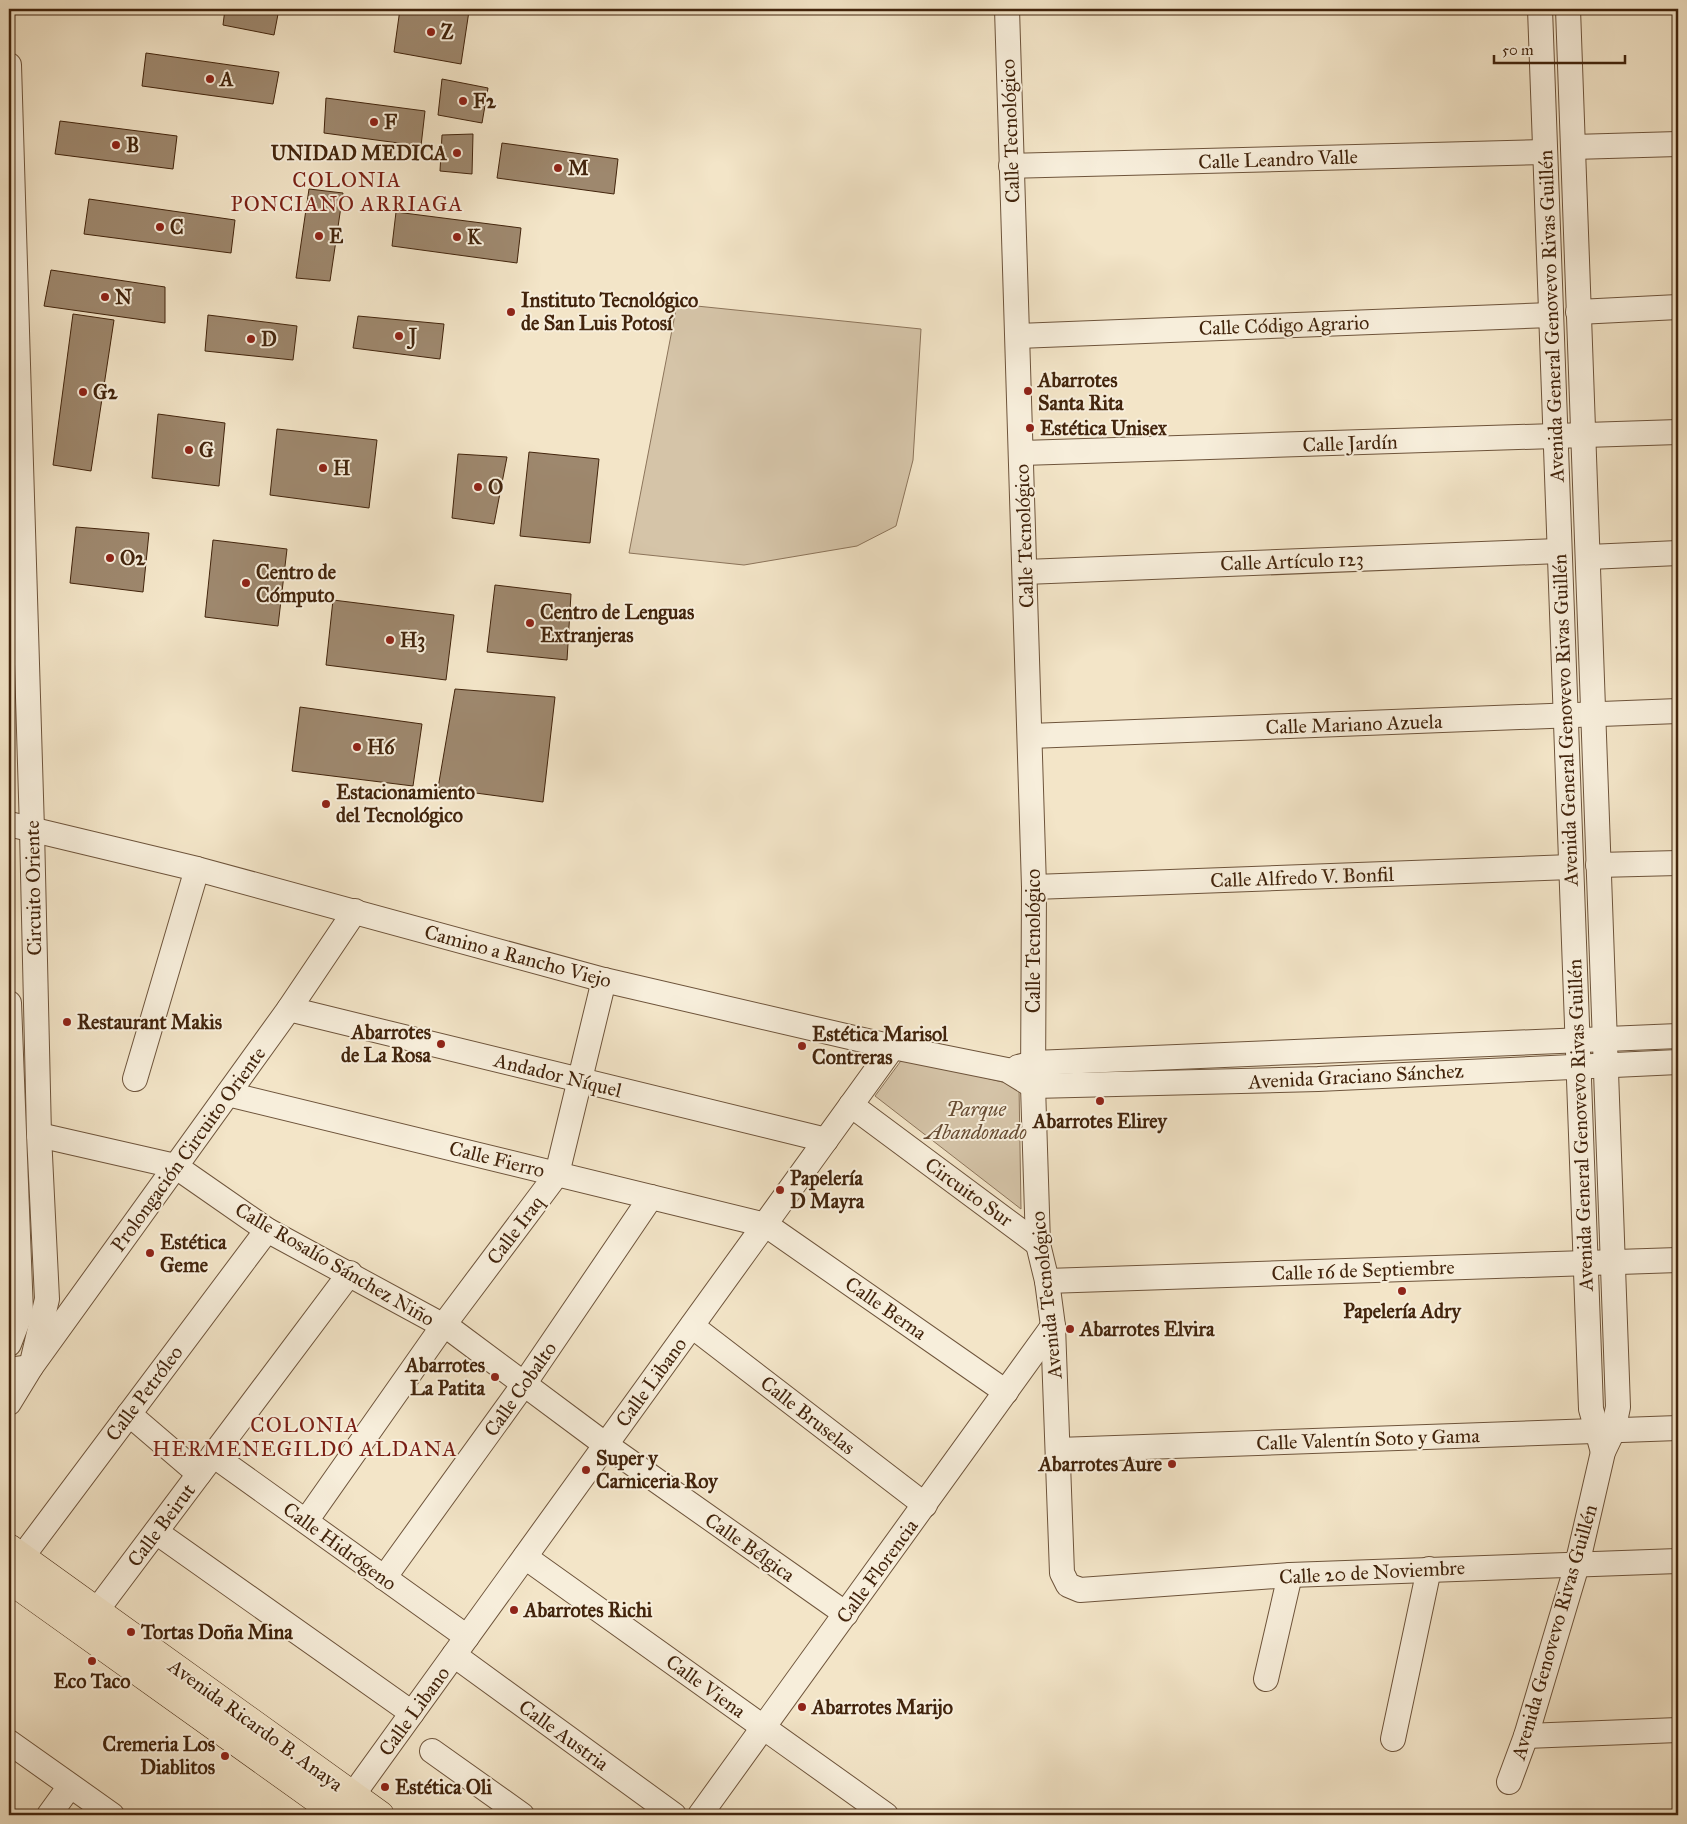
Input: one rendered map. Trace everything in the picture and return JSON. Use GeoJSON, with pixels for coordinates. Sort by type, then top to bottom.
{"type":"FeatureCollection","features":[{"type":"Feature","properties":{"kind":"main road","name":"Avenida Ricardo B. Anaya"},"geometry":{"type":"LineString","coordinates":[[13,1561],[98,1610],[342,1810]]}},
{"type":"Feature","properties":{"kind":"main road","name":"Avenida Ricardo B. Anaya"},"geometry":{"type":"LineString","coordinates":[[13,1561],[342,1810],[380,1815]]}},
{"type":"Feature","properties":{"kind":"street","name":"Calle Tecnológico"},"geometry":{"type":"LineString","coordinates":[[1007,9],[1034,887],[1034,1063]]}},
{"type":"Feature","properties":{"kind":"street","name":"Avenida General Genovevo Rivas Guillén"},"geometry":{"type":"LineString","coordinates":[[1540,9],[1591,1409],[1604,1438]]}},
{"type":"Feature","properties":{"kind":"street","name":"Avenida General Genovevo Rivas Guillén"},"geometry":{"type":"LineString","coordinates":[[1568,9],[1578,312],[1589,557],[1592,714],[1604,1064],[1614,1262],[1618,1407],[1604,1438]]}},
{"type":"Feature","properties":{"kind":"street","name":"Circuito Oriente"},"geometry":{"type":"LineString","coordinates":[[9,65],[11,237],[32,830],[39,1136],[47,1299],[9,1403]]}},
{"type":"Feature","properties":{"kind":"street"},"geometry":{"type":"LineString","coordinates":[[1573,147],[1678,144]]}},
{"type":"Feature","properties":{"kind":"street","name":"Calle Leandro Valle"},"geometry":{"type":"LineString","coordinates":[[1011,166],[1545,152]]}},
{"type":"Feature","properties":{"kind":"street"},"geometry":{"type":"LineString","coordinates":[[1578,312],[1678,308]]}},
{"type":"Feature","properties":{"kind":"street","name":"Calle Código Agrario"},"geometry":{"type":"LineString","coordinates":[[1018,336],[1551,315]]}},
{"type":"Feature","properties":{"kind":"street","name":"Calle Jardín"},"geometry":{"type":"LineString","coordinates":[[1022,453],[1678,432]]}},
{"type":"Feature","properties":{"kind":"street","name":"Calle Artículo 123"},"geometry":{"type":"LineString","coordinates":[[1025,572],[1559,551]]}},
{"type":"Feature","properties":{"kind":"street"},"geometry":{"type":"LineString","coordinates":[[1589,557],[1678,553]]}},
{"type":"Feature","properties":{"kind":"street","name":"Calle Mariano Azuela"},"geometry":{"type":"LineString","coordinates":[[1030,736],[1678,711]]}},
{"type":"Feature","properties":{"kind":"street"},"geometry":{"type":"LineString","coordinates":[[9,824],[32,830]]}},
{"type":"Feature","properties":{"kind":"street","name":"Camino a Rancho Viejo"},"geometry":{"type":"LineString","coordinates":[[32,830],[197,869],[604,980],[893,1047],[1007,1070],[1033,1086]]}},
{"type":"Feature","properties":{"kind":"street"},"geometry":{"type":"LineString","coordinates":[[1598,865],[1678,863]]}},
{"type":"Feature","properties":{"kind":"street","name":"Calle Alfredo V. Bonfil"},"geometry":{"type":"LineString","coordinates":[[1034,887],[1571,867]]}},
{"type":"Feature","properties":{"kind":"street"},"geometry":{"type":"LineString","coordinates":[[135,1079],[197,869]]}},
{"type":"Feature","properties":{"kind":"street","name":"Prolongación Circuito Oriente"},"geometry":{"type":"LineString","coordinates":[[20,1369],[228,1094],[289,1009],[355,911]]}},
{"type":"Feature","properties":{"kind":"street","name":"Calle Iraq"},"geometry":{"type":"LineString","coordinates":[[306,1522],[443,1326],[557,1174],[604,980]]}},
{"type":"Feature","properties":{"kind":"street"},"geometry":{"type":"LineString","coordinates":[[9,1003],[20,1313],[9,1344]]}},
{"type":"Feature","properties":{"kind":"street","name":"Andador Níquel"},"geometry":{"type":"LineString","coordinates":[[289,1009],[826,1140]]}},
{"type":"Feature","properties":{"kind":"street","name":"Avenida Graciano Sánchez"},"geometry":{"type":"LineString","coordinates":[[1034,1063],[1678,1036]]}},
{"type":"Feature","properties":{"kind":"street","name":"Calle Libano"},"geometry":{"type":"LineString","coordinates":[[342,1810],[893,1047]]}},
{"type":"Feature","properties":{"kind":"street"},"geometry":{"type":"LineString","coordinates":[[1315,1050],[1318,1079]]}},
{"type":"Feature","properties":{"kind":"street","name":"Avenida Graciano Sánchez"},"geometry":{"type":"LineString","coordinates":[[1033,1086],[1318,1079],[1678,1062]]}},
{"type":"Feature","properties":{"kind":"street","name":"Camino a Rancho Viejo"},"geometry":{"type":"LineString","coordinates":[[1007,1070],[1034,1063]]}},
{"type":"Feature","properties":{"kind":"street","name":"Avenida Tecnológico"},"geometry":{"type":"LineString","coordinates":[[1034,1063],[1033,1086],[1038,1244],[1047,1281],[1053,1326],[1062,1572],[1068,1585]]}},
{"type":"Feature","properties":{"kind":"street","name":"Calle Fierro"},"geometry":{"type":"LineString","coordinates":[[228,1094],[766,1224]]}},
{"type":"Feature","properties":{"kind":"street","name":"Circuito Sur"},"geometry":{"type":"LineString","coordinates":[[851,1105],[1038,1244]]}},
{"type":"Feature","properties":{"kind":"street","name":"Calle Rosalío Sánchez Niño"},"geometry":{"type":"LineString","coordinates":[[39,1136],[175,1166],[267,1230],[350,1273],[443,1326],[606,1445]]}},
{"type":"Feature","properties":{"kind":"street","name":"Calle Cobalto"},"geometry":{"type":"LineString","coordinates":[[384,1578],[524,1384],[651,1197]]}},
{"type":"Feature","properties":{"kind":"street","name":"Calle Berna"},"geometry":{"type":"LineString","coordinates":[[766,1224],[1006,1392]]}},
{"type":"Feature","properties":{"kind":"street","name":"Calle Petróleo"},"geometry":{"type":"LineString","coordinates":[[13,1561],[129,1414],[267,1230]]}},
{"type":"Feature","properties":{"kind":"street"},"geometry":{"type":"LineString","coordinates":[[18,1245],[44,1245]]}},
{"type":"Feature","properties":{"kind":"street","name":"Calle 16 de Septiembre"},"geometry":{"type":"LineString","coordinates":[[1047,1281],[1678,1260]]}},
{"type":"Feature","properties":{"kind":"street","name":"Calle Beirut"},"geometry":{"type":"LineString","coordinates":[[98,1610],[350,1273]]}},
{"type":"Feature","properties":{"kind":"street","name":"Calle Bruselas"},"geometry":{"type":"LineString","coordinates":[[692,1326],[924,1505]]}},
{"type":"Feature","properties":{"kind":"street","name":"Calle Florencia"},"geometry":{"type":"LineString","coordinates":[[700,1815],[1053,1326]]}},
{"type":"Feature","properties":{"kind":"street","name":"Calle Hidrógeno"},"geometry":{"type":"LineString","coordinates":[[129,1414],[206,1464],[306,1522],[384,1578],[461,1646]]}},
{"type":"Feature","properties":{"kind":"street","name":"Calle Valentín Soto y Gama"},"geometry":{"type":"LineString","coordinates":[[1058,1450],[1604,1438],[1678,1428]]}},
{"type":"Feature","properties":{"kind":"street","name":"Avenida Genovevo Rivas Guillén"},"geometry":{"type":"LineString","coordinates":[[1509,1782],[1526,1736],[1577,1565],[1604,1438]]}},
{"type":"Feature","properties":{"kind":"street","name":"Calle Bélgica"},"geometry":{"type":"LineString","coordinates":[[606,1445],[846,1614]]}},
{"type":"Feature","properties":{"kind":"street"},"geometry":{"type":"LineString","coordinates":[[156,1532],[412,1713]]}},
{"type":"Feature","properties":{"kind":"street","name":"Calle Viena"},"geometry":{"type":"LineString","coordinates":[[525,1557],[886,1815]]}},
{"type":"Feature","properties":{"kind":"street","name":"Calle 20 de Noviembre"},"geometry":{"type":"LineString","coordinates":[[1068,1585],[1080,1590],[1429,1569],[1678,1561]]}},
{"type":"Feature","properties":{"kind":"street"},"geometry":{"type":"LineString","coordinates":[[1393,1739],[1429,1569]]}},
{"type":"Feature","properties":{"kind":"street"},"geometry":{"type":"LineString","coordinates":[[1266,1679],[1290,1576]]}},
{"type":"Feature","properties":{"kind":"street","name":"Calle Austria"},"geometry":{"type":"LineString","coordinates":[[461,1646],[674,1815]]}},
{"type":"Feature","properties":{"kind":"street"},"geometry":{"type":"LineString","coordinates":[[1526,1736],[1678,1730]]}},
{"type":"Feature","properties":{"kind":"street"},"geometry":{"type":"LineString","coordinates":[[9,1742],[112,1815]]}},
{"type":"Feature","properties":{"kind":"street"},"geometry":{"type":"LineString","coordinates":[[432,1751],[522,1815]]}},
{"type":"Feature","properties":{"kind":"street"},"geometry":{"type":"LineString","coordinates":[[49,1815],[70,1786]]}},
{"type":"Feature","properties":{"kind":"green space"},"geometry":{"type":"Polygon","coordinates":[[[677,304],[921,329],[913,460],[896,526],[857,546],[744,565],[629,553],[677,304]]]}},
{"type":"Feature","properties":{"kind":"green space","name":"Parque Abandonado"},"geometry":{"type":"Polygon","coordinates":[[[903,1058],[1019,1086],[1021,1209],[875,1096],[903,1058]]]}},
{"type":"Feature","properties":{"kind":"building"},"geometry":{"type":"Polygon","coordinates":[[[225,9],[279,9],[274,35],[223,25],[225,9]]]}},
{"type":"Feature","properties":{"kind":"building","name":"Z"},"geometry":{"type":"Polygon","coordinates":[[[400,9],[455,9],[469,11],[461,64],[394,52],[400,9]]]}},
{"type":"Feature","properties":{"kind":"building","name":"A"},"geometry":{"type":"Polygon","coordinates":[[[146,53],[279,72],[273,104],[142,86],[146,53]]]}},
{"type":"Feature","properties":{"kind":"building","name":"F2"},"geometry":{"type":"Polygon","coordinates":[[[442,79],[488,88],[482,123],[438,115],[442,79]]]}},
{"type":"Feature","properties":{"kind":"building","name":"F"},"geometry":{"type":"Polygon","coordinates":[[[326,98],[425,111],[421,146],[324,133],[326,98]]]}},
{"type":"Feature","properties":{"kind":"building","name":"B"},"geometry":{"type":"Polygon","coordinates":[[[60,121],[177,136],[173,169],[55,154],[60,121]]]}},
{"type":"Feature","properties":{"kind":"building","name":"UNIDAD MEDICA"},"geometry":{"type":"Polygon","coordinates":[[[473,134],[472,174],[440,171],[442,135],[473,134]]]}},
{"type":"Feature","properties":{"kind":"building","name":"M"},"geometry":{"type":"Polygon","coordinates":[[[502,143],[618,159],[614,194],[497,178],[502,143]]]}},
{"type":"Feature","properties":{"kind":"building","name":"E"},"geometry":{"type":"Polygon","coordinates":[[[309,189],[343,193],[330,281],[296,278],[309,189]]]}},
{"type":"Feature","properties":{"kind":"building","name":"C"},"geometry":{"type":"Polygon","coordinates":[[[89,199],[235,220],[231,253],[84,234],[89,199]]]}},
{"type":"Feature","properties":{"kind":"building","name":"K"},"geometry":{"type":"Polygon","coordinates":[[[396,212],[521,228],[517,263],[392,246],[396,212]]]}},
{"type":"Feature","properties":{"kind":"building","name":"N"},"geometry":{"type":"Polygon","coordinates":[[[51,270],[165,287],[165,323],[44,306],[51,270]]]}},
{"type":"Feature","properties":{"kind":"building","name":"G2"},"geometry":{"type":"Polygon","coordinates":[[[73,314],[114,320],[91,471],[53,465],[73,314]]]}},
{"type":"Feature","properties":{"kind":"building","name":"D"},"geometry":{"type":"Polygon","coordinates":[[[208,315],[297,326],[293,360],[205,351],[208,315]]]}},
{"type":"Feature","properties":{"kind":"building","name":"J"},"geometry":{"type":"Polygon","coordinates":[[[358,316],[444,324],[440,359],[353,348],[358,316]]]}},
{"type":"Feature","properties":{"kind":"building","name":"G"},"geometry":{"type":"Polygon","coordinates":[[[158,414],[225,423],[219,486],[152,478],[158,414]]]}},
{"type":"Feature","properties":{"kind":"building","name":"H"},"geometry":{"type":"Polygon","coordinates":[[[277,429],[377,440],[369,508],[270,495],[277,429]]]}},
{"type":"Feature","properties":{"kind":"building"},"geometry":{"type":"Polygon","coordinates":[[[529,452],[599,459],[590,543],[520,536],[529,452]]]}},
{"type":"Feature","properties":{"kind":"building","name":"O"},"geometry":{"type":"Polygon","coordinates":[[[458,454],[507,457],[494,524],[452,518],[458,454]]]}},
{"type":"Feature","properties":{"kind":"building","name":"O2"},"geometry":{"type":"Polygon","coordinates":[[[76,527],[149,533],[143,592],[70,583],[76,527]]]}},
{"type":"Feature","properties":{"kind":"building","name":"Centro de Cómputo"},"geometry":{"type":"Polygon","coordinates":[[[213,540],[287,549],[278,626],[205,617],[213,540]]]}},
{"type":"Feature","properties":{"kind":"building","name":"Centro de Lenguas Extranjeras"},"geometry":{"type":"Polygon","coordinates":[[[495,585],[571,594],[567,660],[487,652],[495,585]]]}},
{"type":"Feature","properties":{"kind":"building","name":"H3"},"geometry":{"type":"Polygon","coordinates":[[[333,600],[454,615],[446,680],[326,665],[333,600]]]}},
{"type":"Feature","properties":{"kind":"building"},"geometry":{"type":"Polygon","coordinates":[[[455,689],[555,697],[543,802],[438,788],[455,689]]]}},
{"type":"Feature","properties":{"kind":"building","name":"H6"},"geometry":{"type":"Polygon","coordinates":[[[300,707],[422,724],[413,786],[292,771],[300,707]]]}},
{"type":"Feature","properties":{"kind":"place","name":"Z"},"geometry":{"type":"Point","coordinates":[431,32]}},
{"type":"Feature","properties":{"kind":"place","name":"A"},"geometry":{"type":"Point","coordinates":[210,79]}},
{"type":"Feature","properties":{"kind":"place","name":"F2"},"geometry":{"type":"Point","coordinates":[463,101]}},
{"type":"Feature","properties":{"kind":"place","name":"F"},"geometry":{"type":"Point","coordinates":[374,122]}},
{"type":"Feature","properties":{"kind":"place","name":"B"},"geometry":{"type":"Point","coordinates":[116,145]}},
{"type":"Feature","properties":{"kind":"place","name":"UNIDAD MEDICA"},"geometry":{"type":"Point","coordinates":[457,153]}},
{"type":"Feature","properties":{"kind":"place","name":"M"},"geometry":{"type":"Point","coordinates":[558,168]}},
{"type":"Feature","properties":{"kind":"place","name":"C"},"geometry":{"type":"Point","coordinates":[160,227]}},
{"type":"Feature","properties":{"kind":"place","name":"E"},"geometry":{"type":"Point","coordinates":[319,236]}},
{"type":"Feature","properties":{"kind":"place","name":"K"},"geometry":{"type":"Point","coordinates":[457,237]}},
{"type":"Feature","properties":{"kind":"place","name":"N"},"geometry":{"type":"Point","coordinates":[105,297]}},
{"type":"Feature","properties":{"kind":"place","name":"Instituto Tecnológico de San Luis Potosí"},"geometry":{"type":"Point","coordinates":[511,312]}},
{"type":"Feature","properties":{"kind":"place","name":"J"},"geometry":{"type":"Point","coordinates":[399,336]}},
{"type":"Feature","properties":{"kind":"place","name":"D"},"geometry":{"type":"Point","coordinates":[251,339]}},
{"type":"Feature","properties":{"kind":"place","name":"Abarrotes Santa Rita"},"geometry":{"type":"Point","coordinates":[1028,391]}},
{"type":"Feature","properties":{"kind":"place","name":"G2"},"geometry":{"type":"Point","coordinates":[83,392]}},
{"type":"Feature","properties":{"kind":"place","name":"Estética Unisex"},"geometry":{"type":"Point","coordinates":[1030,428]}},
{"type":"Feature","properties":{"kind":"place","name":"G"},"geometry":{"type":"Point","coordinates":[189,450]}},
{"type":"Feature","properties":{"kind":"place","name":"H"},"geometry":{"type":"Point","coordinates":[323,468]}},
{"type":"Feature","properties":{"kind":"place","name":"O"},"geometry":{"type":"Point","coordinates":[478,487]}},
{"type":"Feature","properties":{"kind":"place","name":"O2"},"geometry":{"type":"Point","coordinates":[110,558]}},
{"type":"Feature","properties":{"kind":"place","name":"Centro de Cómputo"},"geometry":{"type":"Point","coordinates":[246,583]}},
{"type":"Feature","properties":{"kind":"place","name":"Centro de Lenguas Extranjeras"},"geometry":{"type":"Point","coordinates":[530,623]}},
{"type":"Feature","properties":{"kind":"place","name":"H3"},"geometry":{"type":"Point","coordinates":[390,640]}},
{"type":"Feature","properties":{"kind":"place","name":"H6"},"geometry":{"type":"Point","coordinates":[357,747]}},
{"type":"Feature","properties":{"kind":"place","name":"Estacionamiento del Tecnológico"},"geometry":{"type":"Point","coordinates":[326,804]}},
{"type":"Feature","properties":{"kind":"place","name":"Restaurant Makis"},"geometry":{"type":"Point","coordinates":[67,1022]}},
{"type":"Feature","properties":{"kind":"place","name":"Abarrotes de La Rosa"},"geometry":{"type":"Point","coordinates":[441,1044]}},
{"type":"Feature","properties":{"kind":"place","name":"Estética Marisol Contreras"},"geometry":{"type":"Point","coordinates":[802,1046]}},
{"type":"Feature","properties":{"kind":"place","name":"Abarrotes Elirey"},"geometry":{"type":"Point","coordinates":[1100,1101]}},
{"type":"Feature","properties":{"kind":"place","name":"Papelería D Mayra"},"geometry":{"type":"Point","coordinates":[780,1190]}},
{"type":"Feature","properties":{"kind":"place","name":"Estética Geme"},"geometry":{"type":"Point","coordinates":[150,1253]}},
{"type":"Feature","properties":{"kind":"place","name":"Papelería Adry"},"geometry":{"type":"Point","coordinates":[1402,1291]}},
{"type":"Feature","properties":{"kind":"place","name":"Abarrotes Elvira"},"geometry":{"type":"Point","coordinates":[1070,1329]}},
{"type":"Feature","properties":{"kind":"place","name":"Abarrotes La Patita"},"geometry":{"type":"Point","coordinates":[495,1377]}},
{"type":"Feature","properties":{"kind":"place","name":"Abarrotes Aure"},"geometry":{"type":"Point","coordinates":[1172,1464]}},
{"type":"Feature","properties":{"kind":"place","name":"Super y Carniceria Roy"},"geometry":{"type":"Point","coordinates":[586,1470]}},
{"type":"Feature","properties":{"kind":"place","name":"Abarrotes Richi"},"geometry":{"type":"Point","coordinates":[514,1610]}},
{"type":"Feature","properties":{"kind":"place","name":"Tortas Doña Mina"},"geometry":{"type":"Point","coordinates":[131,1632]}},
{"type":"Feature","properties":{"kind":"place","name":"Eco Taco"},"geometry":{"type":"Point","coordinates":[92,1661]}},
{"type":"Feature","properties":{"kind":"place","name":"Abarrotes Marijo"},"geometry":{"type":"Point","coordinates":[802,1707]}},
{"type":"Feature","properties":{"kind":"place","name":"Cremeria Los Diablitos"},"geometry":{"type":"Point","coordinates":[225,1756]}},
{"type":"Feature","properties":{"kind":"place","name":"Estética Oli"},"geometry":{"type":"Point","coordinates":[385,1787]}},
{"type":"Feature","properties":{"kind":"district","name":"COLONIA PONCIANO ARRIAGA"},"geometry":{"type":"Point","coordinates":[347,192]}},
{"type":"Feature","properties":{"kind":"district","name":"COLONIA HERMENEGILDO ALDANA"},"geometry":{"type":"Point","coordinates":[305,1437]}}]}
